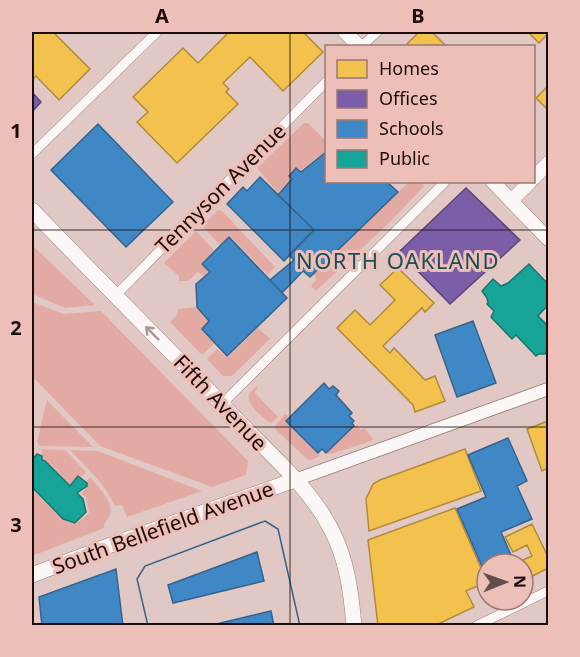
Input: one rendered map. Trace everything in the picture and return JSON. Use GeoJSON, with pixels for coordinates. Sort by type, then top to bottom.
{"type":"FeatureCollection","features":[{"type":"Feature","properties":{"kind":"highway","name":"Fifth Avenue"},"geometry":{"type":"LineString","coordinates":[[32,210],[295,480],[319,509],[346,564],[351,586],[354,626]]}},
{"type":"Feature","properties":{"kind":"highway","name":"South Bellefield Avenue"},"geometry":{"type":"LineString","coordinates":[[32,575],[295,480]]}},
{"type":"Feature","properties":{"kind":"main road"},"geometry":{"type":"LineString","coordinates":[[345,32],[360,45]]}},
{"type":"Feature","properties":{"kind":"main road"},"geometry":{"type":"LineString","coordinates":[[535,177],[549,163]]}},
{"type":"Feature","properties":{"kind":"main road"},"geometry":{"type":"LineString","coordinates":[[494,183],[549,239]]}},
{"type":"Feature","properties":{"kind":"main road"},"geometry":{"type":"LineString","coordinates":[[511,201],[529,183]]}},
{"type":"Feature","properties":{"kind":"street"},"geometry":{"type":"LineString","coordinates":[[32,154],[158,32]]}},
{"type":"Feature","properties":{"kind":"street"},"geometry":{"type":"LineString","coordinates":[[362,45],[377,32]]}},
{"type":"Feature","properties":{"kind":"street","name":"Tennyson Avenue"},"geometry":{"type":"LineString","coordinates":[[115,296],[325,84]]}},
{"type":"Feature","properties":{"kind":"street"},"geometry":{"type":"LineString","coordinates":[[222,404],[444,183]]}},
{"type":"Feature","properties":{"kind":"street"},"geometry":{"type":"LineString","coordinates":[[295,480],[549,389]]}},
{"type":"Feature","properties":{"kind":"street"},"geometry":{"type":"LineString","coordinates":[[476,626],[549,591]]}},
{"type":"Feature","properties":{"kind":"shaded area"},"geometry":{"type":"Polygon","coordinates":[[[304,123],[308,123],[325,140],[325,152],[301,170],[296,167],[288,175],[291,179],[278,193],[257,168],[304,123]]]}},
{"type":"Feature","properties":{"kind":"shaded area"},"geometry":{"type":"Polygon","coordinates":[[[408,183],[421,183],[424,186],[390,222],[316,291],[311,286],[316,280],[314,274],[408,183]]]}},
{"type":"Feature","properties":{"kind":"shaded area"},"geometry":{"type":"Polygon","coordinates":[[[218,210],[222,211],[275,267],[268,275],[230,236],[220,245],[202,226],[218,210]]]}},
{"type":"Feature","properties":{"kind":"shaded area"},"geometry":{"type":"Polygon","coordinates":[[[196,231],[214,250],[201,264],[209,271],[204,276],[198,272],[188,281],[179,281],[179,276],[164,263],[196,231]]]}},
{"type":"Feature","properties":{"kind":"shaded area"},"geometry":{"type":"Polygon","coordinates":[[[32,245],[95,305],[65,308],[32,294],[32,245]]]}},
{"type":"Feature","properties":{"kind":"shaded area"},"geometry":{"type":"Polygon","coordinates":[[[32,302],[64,314],[101,311],[248,461],[246,475],[212,487],[100,446],[32,376],[32,302]]]}},
{"type":"Feature","properties":{"kind":"shaded area"},"geometry":{"type":"Polygon","coordinates":[[[197,307],[209,321],[202,329],[215,343],[202,355],[170,322],[177,315],[178,309],[197,307]]]}},
{"type":"Feature","properties":{"kind":"shaded area"},"geometry":{"type":"Polygon","coordinates":[[[258,328],[270,339],[232,376],[223,376],[207,359],[217,349],[227,358],[258,328]]]}},
{"type":"Feature","properties":{"kind":"shaded area"},"geometry":{"type":"Polygon","coordinates":[[[258,385],[255,393],[278,417],[271,423],[257,411],[249,400],[250,393],[258,385]]]}},
{"type":"Feature","properties":{"kind":"shaded area"},"geometry":{"type":"Polygon","coordinates":[[[47,400],[93,447],[40,446],[37,442],[47,400]]]}},
{"type":"Feature","properties":{"kind":"shaded area"},"geometry":{"type":"Polygon","coordinates":[[[285,414],[289,416],[285,421],[320,456],[311,460],[307,459],[275,429],[285,414]]]}},
{"type":"Feature","properties":{"kind":"shaded area"},"geometry":{"type":"Polygon","coordinates":[[[357,425],[361,430],[364,428],[373,439],[331,454],[326,453],[357,425]]]}},
{"type":"Feature","properties":{"kind":"shaded area"},"geometry":{"type":"Polygon","coordinates":[[[41,449],[65,450],[86,472],[82,476],[78,475],[70,485],[52,465],[43,459],[41,449]]]}},
{"type":"Feature","properties":{"kind":"shaded area"},"geometry":{"type":"Polygon","coordinates":[[[70,450],[98,451],[202,491],[127,517],[122,505],[115,506],[101,483],[70,450]]]}},
{"type":"Feature","properties":{"kind":"shaded area"},"geometry":{"type":"Polygon","coordinates":[[[90,477],[105,495],[110,506],[104,528],[32,556],[32,489],[62,520],[76,524],[89,513],[86,497],[81,494],[87,487],[86,482],[90,477]]]}},
{"type":"Feature","properties":{"kind":"building: Homes"},"geometry":{"type":"Polygon","coordinates":[[[32,32],[53,32],[90,69],[59,100],[36,76],[32,80],[32,32]]]}},
{"type":"Feature","properties":{"kind":"building: Homes"},"geometry":{"type":"Polygon","coordinates":[[[225,32],[303,32],[323,52],[283,91],[250,57],[223,83],[229,89],[226,92],[238,104],[177,163],[137,122],[148,112],[133,97],[183,48],[198,63],[227,34],[225,32]]]}},
{"type":"Feature","properties":{"kind":"building: Homes"},"geometry":{"type":"Polygon","coordinates":[[[419,32],[432,32],[445,45],[408,45],[407,44],[419,32]]]}},
{"type":"Feature","properties":{"kind":"building: Homes"},"geometry":{"type":"Polygon","coordinates":[[[548,32],[548,34],[539,43],[530,34],[548,32]]]}},
{"type":"Feature","properties":{"kind":"building: Homes"},"geometry":{"type":"Polygon","coordinates":[[[548,86],[548,110],[536,98],[548,86]]]}},
{"type":"Feature","properties":{"kind":"building: Homes"},"geometry":{"type":"Polygon","coordinates":[[[398,268],[434,303],[425,312],[422,308],[383,346],[390,353],[394,348],[425,380],[435,376],[445,401],[415,412],[413,405],[337,328],[355,310],[370,325],[395,300],[380,285],[398,268]]]}},
{"type":"Feature","properties":{"kind":"building: Homes"},"geometry":{"type":"Polygon","coordinates":[[[548,421],[548,468],[542,471],[527,429],[548,421]]]}},
{"type":"Feature","properties":{"kind":"building: Homes"},"geometry":{"type":"Polygon","coordinates":[[[465,449],[481,491],[369,531],[366,499],[373,484],[465,449]]]}},
{"type":"Feature","properties":{"kind":"building: Homes"},"geometry":{"type":"Polygon","coordinates":[[[455,508],[475,554],[475,587],[466,591],[474,607],[434,626],[378,626],[368,540],[455,508]]]}},
{"type":"Feature","properties":{"kind":"building: Homes"},"geometry":{"type":"Polygon","coordinates":[[[532,524],[548,557],[548,568],[535,575],[535,552],[530,552],[527,545],[513,552],[505,537],[532,524]]]}},
{"type":"Feature","properties":{"kind":"building: Offices"},"geometry":{"type":"Polygon","coordinates":[[[32,92],[41,102],[32,112],[32,92]]]}},
{"type":"Feature","properties":{"kind":"building: Offices"},"geometry":{"type":"Polygon","coordinates":[[[466,188],[520,240],[450,304],[399,252],[466,188]]]}},
{"type":"Feature","properties":{"kind":"building: Schools"},"geometry":{"type":"Polygon","coordinates":[[[98,124],[173,202],[126,247],[51,170],[98,124]]]}},
{"type":"Feature","properties":{"kind":"building: Schools"},"geometry":{"type":"Polygon","coordinates":[[[325,153],[325,183],[388,183],[398,192],[310,277],[303,271],[282,293],[270,280],[294,260],[289,255],[314,230],[278,195],[292,179],[289,176],[296,168],[301,172],[325,153]]]}},
{"type":"Feature","properties":{"kind":"building: Schools"},"geometry":{"type":"Polygon","coordinates":[[[260,177],[314,230],[284,261],[227,204],[243,187],[247,191],[260,177]]]}},
{"type":"Feature","properties":{"kind":"building: Schools"},"geometry":{"type":"Polygon","coordinates":[[[229,237],[287,298],[227,356],[202,329],[209,321],[197,307],[196,284],[210,272],[202,264],[229,237]]]}},
{"type":"Feature","properties":{"kind":"building: Schools"},"geometry":{"type":"Polygon","coordinates":[[[473,321],[496,383],[457,397],[435,335],[473,321]]]}},
{"type":"Feature","properties":{"kind":"building: Schools"},"geometry":{"type":"Polygon","coordinates":[[[324,383],[329,389],[333,386],[339,391],[336,395],[352,413],[349,416],[354,421],[352,423],[354,426],[326,453],[322,449],[318,453],[286,421],[324,383]]]}},
{"type":"Feature","properties":{"kind":"building: Schools"},"geometry":{"type":"Polygon","coordinates":[[[508,438],[527,481],[517,486],[532,519],[501,532],[510,552],[476,552],[457,509],[486,497],[468,455],[508,438]]]}},
{"type":"Feature","properties":{"kind":"building: Schools"},"geometry":{"type":"Polygon","coordinates":[[[265,521],[278,529],[300,626],[274,626],[271,611],[208,626],[148,626],[137,579],[145,566],[265,521]],[[257,552],[168,585],[173,603],[264,581],[257,552]]]}},
{"type":"Feature","properties":{"kind":"building: Schools"},"geometry":{"type":"Polygon","coordinates":[[[265,521],[278,529],[300,626],[148,626],[137,579],[145,566],[265,521]]]}},
{"type":"Feature","properties":{"kind":"building: Schools"},"geometry":{"type":"Polygon","coordinates":[[[116,569],[123,626],[42,626],[39,597],[116,569]]]}},
{"type":"Feature","properties":{"kind":"building: Public"},"geometry":{"type":"Polygon","coordinates":[[[529,264],[548,284],[548,305],[538,316],[548,326],[548,348],[545,354],[536,356],[516,335],[512,339],[491,317],[494,311],[487,304],[487,298],[482,291],[493,279],[501,286],[508,283],[529,264]]]}},
{"type":"Feature","properties":{"kind":"building: Public"},"geometry":{"type":"Polygon","coordinates":[[[37,454],[42,456],[42,460],[70,486],[78,476],[87,483],[87,486],[77,493],[83,499],[86,512],[75,523],[63,519],[32,487],[32,460],[37,454]]]}},
{"type":"Feature","properties":{"kind":"district","name":"NORTH OAKLAND"},"geometry":{"type":"Point","coordinates":[398,261]}}]}
